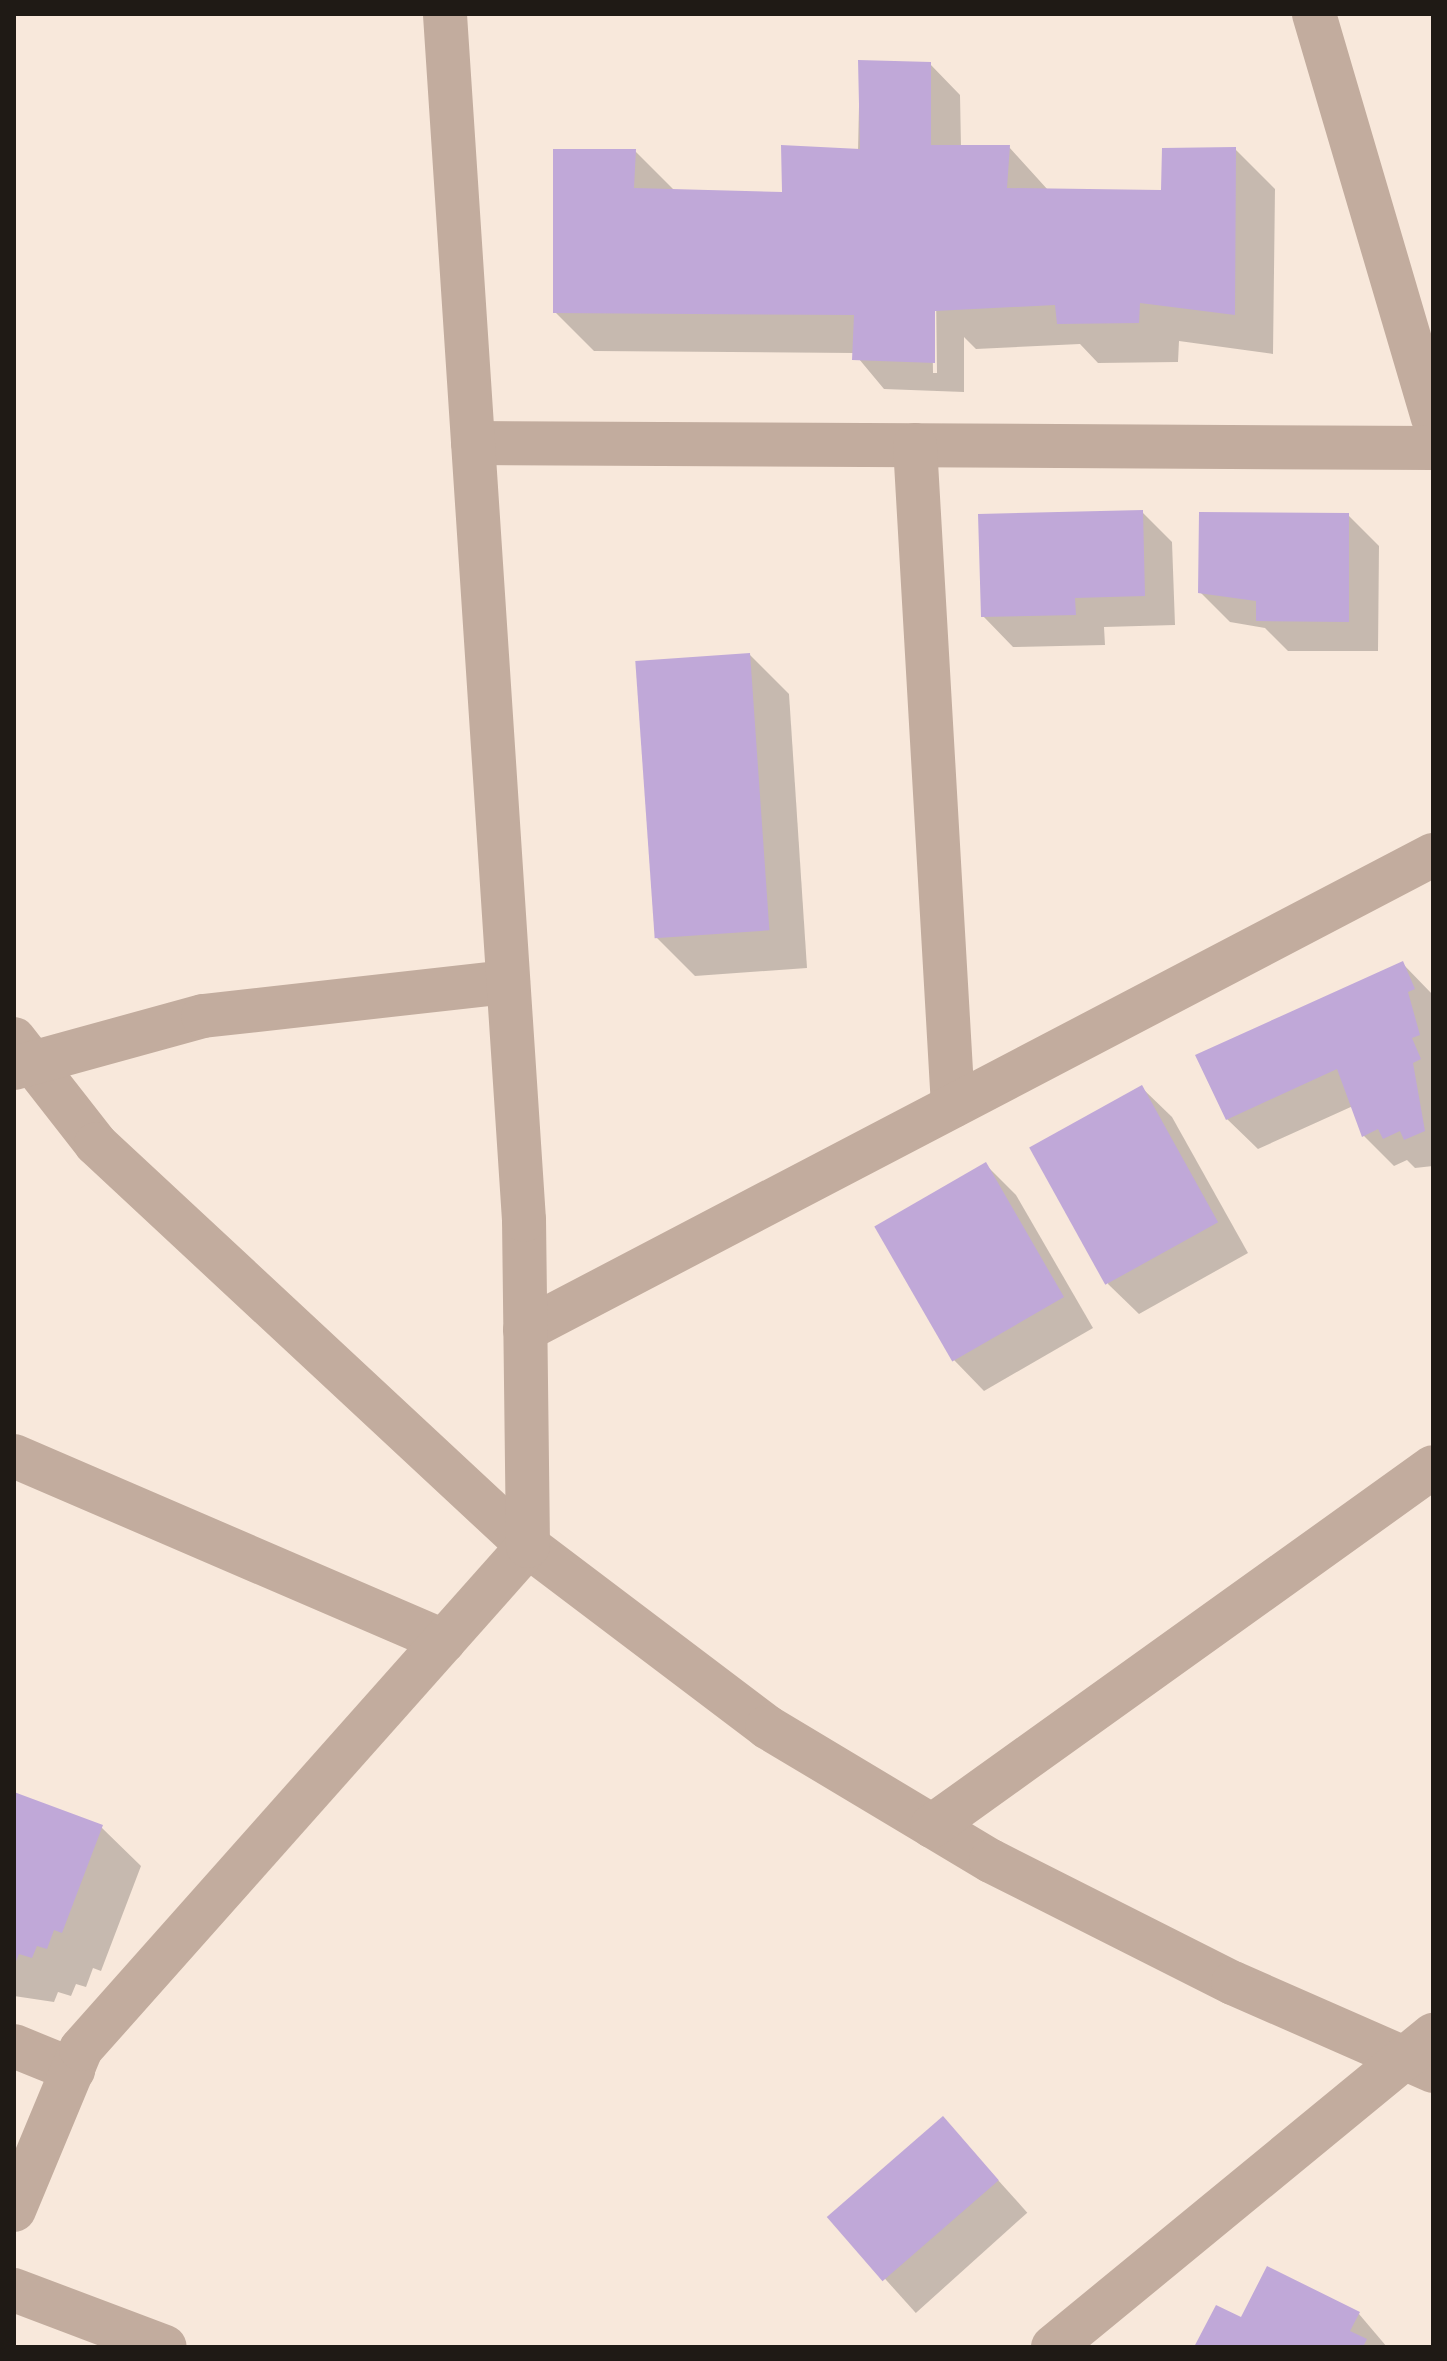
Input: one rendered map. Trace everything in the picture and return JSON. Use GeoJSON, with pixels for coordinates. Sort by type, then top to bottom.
{"type":"FeatureCollection","features":[{"type":"Feature","properties":{"kind":"street"},"geometry":{"type":"LineString","coordinates":[[14,2210],[81,2049],[528,1546],[525,1330],[508,982],[445,14]]}},
{"type":"Feature","properties":{"kind":"street"},"geometry":{"type":"LineString","coordinates":[[1314,14],[1433,418]]}},
{"type":"Feature","properties":{"kind":"street"},"geometry":{"type":"LineString","coordinates":[[473,443],[1433,448]]}},
{"type":"Feature","properties":{"kind":"street"},"geometry":{"type":"LineString","coordinates":[[915,445],[953,1106]]}},
{"type":"Feature","properties":{"kind":"street"},"geometry":{"type":"LineString","coordinates":[[525,1330],[1433,855]]}},
{"type":"Feature","properties":{"kind":"street"},"geometry":{"type":"LineString","coordinates":[[508,982],[203,1016],[19,1055],[96,1144],[528,1546],[767,1727],[932,1826],[1233,1983],[1422,2054],[1073,2342]]}},
{"type":"Feature","properties":{"kind":"street"},"geometry":{"type":"LineString","coordinates":[[14,1456],[444,1641]]}},
{"type":"Feature","properties":{"kind":"street"},"geometry":{"type":"LineString","coordinates":[[932,1826],[1433,1467]]}},
{"type":"Feature","properties":{"kind":"street"},"geometry":{"type":"LineString","coordinates":[[14,2046],[73,2070]]}},
{"type":"Feature","properties":{"kind":"street"},"geometry":{"type":"LineString","coordinates":[[14,2290],[165,2347]]}},
{"type":"Feature","properties":{"kind":"building"},"geometry":{"type":"Polygon","coordinates":[[[858,60],[931,62],[931,145],[1010,145],[1007,188],[1161,190],[1162,148],[1236,147],[1235,315],[1140,303],[1139,323],[1057,324],[1055,305],[935,311],[935,363],[852,360],[854,315],[553,313],[553,149],[636,149],[634,188],[782,192],[781,145],[860,149],[858,60]]]}},
{"type":"Feature","properties":{"kind":"building"},"geometry":{"type":"Polygon","coordinates":[[[1143,510],[1145,596],[1075,598],[1076,615],[981,617],[978,514],[1143,510]]]}},
{"type":"Feature","properties":{"kind":"building"},"geometry":{"type":"Polygon","coordinates":[[[1199,512],[1349,513],[1349,622],[1256,621],[1256,601],[1198,593],[1199,512]]]}},
{"type":"Feature","properties":{"kind":"building"},"geometry":{"type":"Polygon","coordinates":[[[750,653],[769,930],[655,938],[635,661],[750,653]]]}},
{"type":"Feature","properties":{"kind":"building"},"geometry":{"type":"Polygon","coordinates":[[[1403,961],[1415,989],[1408,992],[1420,1035],[1412,1038],[1421,1059],[1413,1063],[1425,1131],[1404,1140],[1400,1131],[1383,1139],[1378,1129],[1362,1137],[1337,1069],[1226,1120],[1195,1055],[1403,961]]]}},
{"type":"Feature","properties":{"kind":"building"},"geometry":{"type":"Polygon","coordinates":[[[1142,1085],[1218,1222],[1105,1285],[1029,1148],[1142,1085]]]}},
{"type":"Feature","properties":{"kind":"building"},"geometry":{"type":"Polygon","coordinates":[[[986,1162],[1064,1297],[952,1362],[874,1226],[986,1162]]]}},
{"type":"Feature","properties":{"kind":"building"},"geometry":{"type":"Polygon","coordinates":[[[14,1792],[103,1825],[62,1933],[54,1930],[47,1949],[37,1946],[32,1958],[19,1954],[14,1966],[14,1792]]]}},
{"type":"Feature","properties":{"kind":"building"},"geometry":{"type":"Polygon","coordinates":[[[943,2116],[999,2180],[883,2281],[827,2217],[943,2116]]]}},
{"type":"Feature","properties":{"kind":"building"},"geometry":{"type":"Polygon","coordinates":[[[1267,2266],[1360,2312],[1350,2331],[1367,2339],[1363,2347],[1194,2347],[1216,2305],[1241,2317],[1267,2266]]]}}]}
